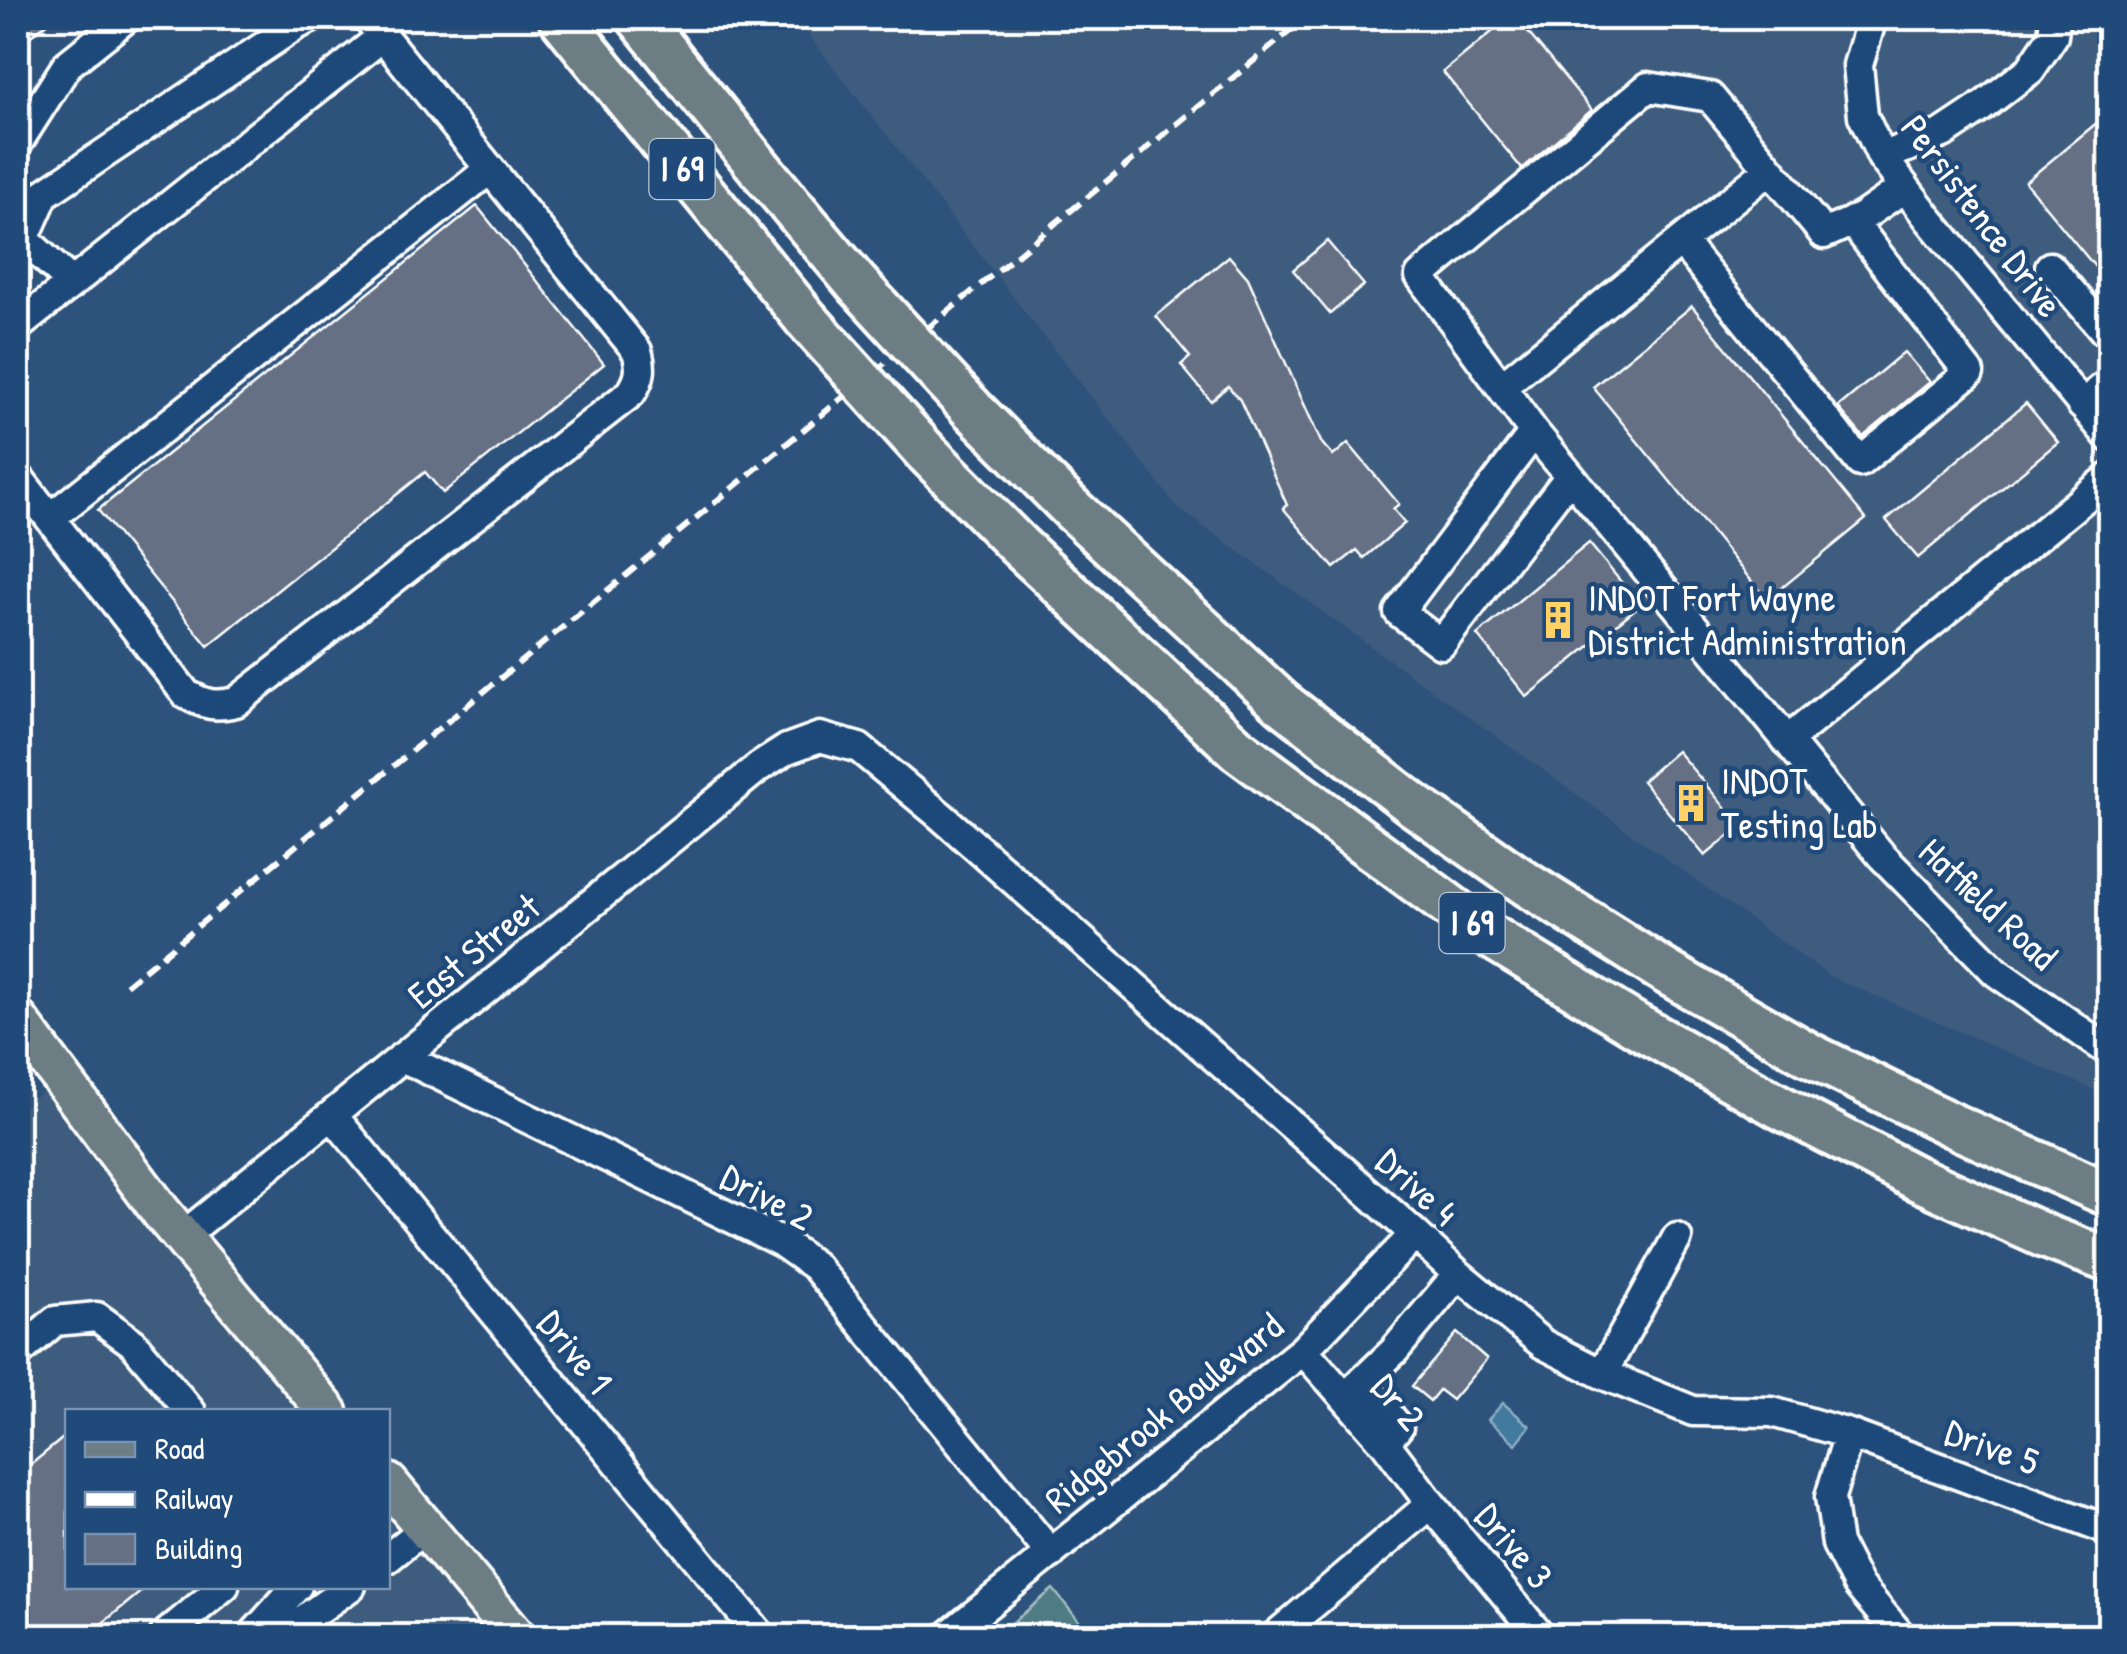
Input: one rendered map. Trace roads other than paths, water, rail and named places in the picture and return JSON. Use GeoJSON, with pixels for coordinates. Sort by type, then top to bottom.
{"type":"FeatureCollection","features":[{"type":"Feature","properties":{"kind":"highway","name":"I 69"},"geometry":{"type":"LineString","coordinates":[[561,18],[806,318],[925,450],[1018,545],[1238,749],[1490,936],[1636,1026],[1780,1108],[1916,1178],[2110,1261]]}},
{"type":"Feature","properties":{"kind":"highway","name":"I 69"},"geometry":{"type":"LineString","coordinates":[[640,18],[857,284],[971,408],[1072,509],[1282,703],[1411,803],[1528,885],[1666,972],[1810,1054],[1954,1126],[2110,1195]]}},
{"type":"Feature","properties":{"kind":"main road"},"geometry":{"type":"LineString","coordinates":[[18,1020],[150,1197],[326,1409]]}},
{"type":"Feature","properties":{"kind":"main road"},"geometry":{"type":"LineString","coordinates":[[391,1495],[425,1528],[516,1636]]}},
{"type":"Feature","properties":{"kind":"street"},"geometry":{"type":"LineString","coordinates":[[18,142],[67,65],[126,18]]}},
{"type":"Feature","properties":{"kind":"street"},"geometry":{"type":"LineString","coordinates":[[72,283],[21,240],[44,194],[311,18]]}},
{"type":"Feature","properties":{"kind":"street","name":"Persistence Drive"},"geometry":{"type":"LineString","coordinates":[[1872,18],[1858,65],[1862,116],[1882,157],[2110,438]]}},
{"type":"Feature","properties":{"kind":"street"},"geometry":{"type":"LineString","coordinates":[[1882,157],[1942,133],[2030,70],[2053,36],[2055,18]]}},
{"type":"Feature","properties":{"kind":"street"},"geometry":{"type":"LineString","coordinates":[[18,326],[376,27],[636,351],[641,366],[639,382],[631,392],[236,702],[219,706],[202,704],[186,694],[18,477]]}},
{"type":"Feature","properties":{"kind":"street","name":"Hatfield Road"},"geometry":{"type":"LineString","coordinates":[[1770,169],[1710,97],[1648,86],[1420,276],[1534,432],[1882,856],[1996,972],[2110,1052]]}},
{"type":"Feature","properties":{"kind":"street"},"geometry":{"type":"LineString","coordinates":[[50,518],[490,169]]}},
{"type":"Feature","properties":{"kind":"street"},"geometry":{"type":"LineString","coordinates":[[1501,388],[1770,169],[1824,234],[1904,187]]}},
{"type":"Feature","properties":{"kind":"street"},"geometry":{"type":"LineString","coordinates":[[1681,242],[1860,462],[1969,373],[1852,221]]}},
{"type":"Feature","properties":{"kind":"street"},"geometry":{"type":"LineString","coordinates":[[2050,266],[2110,338]]}},
{"type":"Feature","properties":{"kind":"street"},"geometry":{"type":"LineString","coordinates":[[2082,405],[2110,382]]}},
{"type":"Feature","properties":{"kind":"street"},"geometry":{"type":"LineString","coordinates":[[1534,432],[1399,612],[1441,644],[1570,476]]}},
{"type":"Feature","properties":{"kind":"street"},"geometry":{"type":"LineString","coordinates":[[1787,741],[2110,478]]}},
{"type":"Feature","properties":{"kind":"street","name":"East Street"},"geometry":{"type":"LineString","coordinates":[[183,1236],[759,767],[787,748],[820,737]]}},
{"type":"Feature","properties":{"kind":"street","name":"Drive 4"},"geometry":{"type":"LineString","coordinates":[[820,737],[859,748],[914,793],[1458,1274],[1543,1344],[1602,1374],[1693,1411],[1772,1412],[1849,1434]]}},
{"type":"Feature","properties":{"kind":"street","name":"Drive 2"},"geometry":{"type":"LineString","coordinates":[[402,1058],[782,1242],[815,1266],[1051,1554]]}},
{"type":"Feature","properties":{"kind":"street","name":"Drive 1"},"geometry":{"type":"LineString","coordinates":[[332,1114],[761,1636]]}},
{"type":"Feature","properties":{"kind":"street","name":"Ridgebrook Boulevard"},"geometry":{"type":"LineString","coordinates":[[948,1636],[1303,1350],[1415,1234]]}},
{"type":"Feature","properties":{"kind":"street"},"geometry":{"type":"LineString","coordinates":[[1602,1374],[1677,1238]]}},
{"type":"Feature","properties":{"kind":"street"},"geometry":{"type":"LineString","coordinates":[[1354,1390],[1409,1334],[1458,1274]]}},
{"type":"Feature","properties":{"kind":"street"},"geometry":{"type":"LineString","coordinates":[[18,1352],[54,1320],[97,1317],[133,1343],[188,1409]]}},
{"type":"Feature","properties":{"kind":"street","name":"Dr 2"},"geometry":{"type":"LineString","coordinates":[[1303,1350],[1354,1390],[1385,1443],[1431,1504]]}},
{"type":"Feature","properties":{"kind":"street"},"geometry":{"type":"LineString","coordinates":[[1849,1434],[1830,1497],[1837,1544],[1858,1585],[1901,1636]]}},
{"type":"Feature","properties":{"kind":"street","name":"Drive 5"},"geometry":{"type":"LineString","coordinates":[[1849,1434],[2110,1531]]}},
{"type":"Feature","properties":{"kind":"street"},"geometry":{"type":"LineString","coordinates":[[1276,1636],[1431,1504]]}},
{"type":"Feature","properties":{"kind":"street","name":"Drive 3"},"geometry":{"type":"LineString","coordinates":[[1431,1504],[1540,1636]]}},
{"type":"Feature","properties":{"kind":"street"},"geometry":{"type":"LineString","coordinates":[[390,1556],[425,1528]]}},
{"type":"Feature","properties":{"kind":"street"},"geometry":{"type":"LineString","coordinates":[[164,1636],[220,1589]]}},
{"type":"Feature","properties":{"kind":"street"},"geometry":{"type":"LineString","coordinates":[[252,1636],[294,1589]]}},
{"type":"Feature","properties":{"kind":"street"},"geometry":{"type":"LineString","coordinates":[[281,1636],[347,1589]]}},
{"type":"Feature","properties":{"kind":"railway"},"geometry":{"type":"LineString","coordinates":[[126,985],[1306,18]]}},
{"type":"Feature","properties":{"kind":"place","name":"INDOT Fort Wayne District Administration"},"geometry":{"type":"Point","coordinates":[1558,620]}},
{"type":"Feature","properties":{"kind":"place","name":"INDOT Testing Lab"},"geometry":{"type":"Point","coordinates":[1691,803]}}]}
